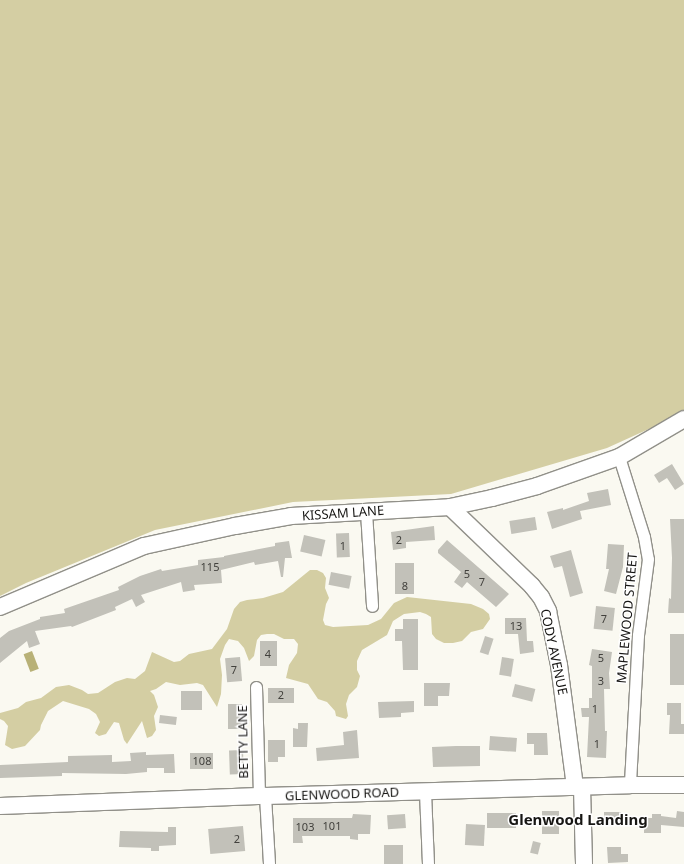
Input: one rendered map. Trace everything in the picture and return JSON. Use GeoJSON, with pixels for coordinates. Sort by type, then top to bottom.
{"type":"FeatureCollection","features":[{"type":"Feature","properties":{"kind":"street","name":"KISSAM LANE"},"geometry":{"type":"LineString","coordinates":[[0,607],[144,546],[291,516],[450,507],[537,486],[619,457],[684,419]]}},
{"type":"Feature","properties":{"kind":"street","name":"MAPLEWOOD STREET"},"geometry":{"type":"LineString","coordinates":[[619,457],[644,537],[648,559],[638,635],[630,785]]}},
{"type":"Feature","properties":{"kind":"street","name":"CODY AVENUE"},"geometry":{"type":"LineString","coordinates":[[450,507],[532,586],[548,611],[579,787],[584,864]]}},
{"type":"Feature","properties":{"kind":"street"},"geometry":{"type":"LineString","coordinates":[[366,512],[372,606]]}},
{"type":"Feature","properties":{"kind":"street","name":"BETTY LANE"},"geometry":{"type":"LineString","coordinates":[[256,687],[262,796],[269,864]]}},
{"type":"Feature","properties":{"kind":"street","name":"GLENWOOD ROAD"},"geometry":{"type":"LineString","coordinates":[[0,806],[262,796],[630,785],[684,785]]}},
{"type":"Feature","properties":{"kind":"street"},"geometry":{"type":"LineString","coordinates":[[425,792],[428,864]]}},
{"type":"Feature","properties":{"kind":"shaded area"},"geometry":{"type":"Polygon","coordinates":[[[0,0],[684,0],[684,413],[607,448],[451,494],[293,502],[155,530],[26,583],[0,596],[0,0]]]}},
{"type":"Feature","properties":{"kind":"shaded area"},"geometry":{"type":"Polygon","coordinates":[[[310,570],[317,570],[323,573],[326,578],[325,588],[329,598],[326,604],[323,620],[325,625],[333,627],[368,625],[381,619],[394,603],[407,597],[471,604],[483,609],[489,614],[490,619],[483,629],[471,632],[462,641],[453,643],[444,643],[436,639],[432,634],[431,617],[426,614],[420,612],[404,614],[393,621],[387,635],[362,650],[357,661],[357,670],[360,676],[357,687],[349,695],[346,704],[348,716],[346,719],[336,716],[335,711],[327,702],[318,699],[308,684],[286,678],[289,665],[297,653],[298,644],[294,639],[284,639],[274,634],[267,634],[261,635],[257,640],[254,656],[249,661],[244,648],[238,641],[229,639],[220,659],[222,675],[221,694],[217,707],[203,685],[197,683],[180,685],[166,682],[150,691],[154,695],[158,707],[154,716],[156,730],[152,736],[147,738],[142,721],[127,744],[124,740],[119,723],[114,722],[106,734],[99,736],[95,733],[100,722],[96,714],[89,709],[63,701],[48,711],[40,730],[25,746],[12,749],[5,745],[8,726],[0,719],[0,713],[18,708],[26,702],[41,698],[56,687],[69,685],[88,694],[98,693],[115,682],[127,678],[135,679],[145,671],[152,652],[174,662],[180,661],[189,654],[212,649],[227,629],[234,609],[240,602],[263,598],[283,592],[310,570]]]}},
{"type":"Feature","properties":{"kind":"shaded area"},"geometry":{"type":"Polygon","coordinates":[[[32,651],[39,669],[30,672],[24,654],[32,651]]]}},
{"type":"Feature","properties":{"kind":"building"},"geometry":{"type":"Polygon","coordinates":[[[672,464],[684,484],[675,490],[667,478],[659,483],[654,475],[672,464]]]}},
{"type":"Feature","properties":{"kind":"building"},"geometry":{"type":"Polygon","coordinates":[[[608,489],[611,505],[580,511],[582,519],[552,529],[547,512],[563,508],[563,510],[589,501],[587,493],[608,489]]]}},
{"type":"Feature","properties":{"kind":"building"},"geometry":{"type":"Polygon","coordinates":[[[535,517],[537,530],[511,534],[509,521],[535,517]]]}},
{"type":"Feature","properties":{"kind":"building"},"geometry":{"type":"Polygon","coordinates":[[[670,519],[684,519],[684,613],[668,613],[669,598],[671,599],[672,558],[670,519]]]}},
{"type":"Feature","properties":{"kind":"building"},"geometry":{"type":"Polygon","coordinates":[[[434,526],[435,540],[406,542],[406,548],[393,550],[391,532],[434,526]]]}},
{"type":"Feature","properties":{"kind":"building"},"geometry":{"type":"Polygon","coordinates":[[[336,533],[349,533],[350,557],[337,557],[336,533]]]}},
{"type":"Feature","properties":{"kind":"building"},"geometry":{"type":"Polygon","coordinates":[[[304,535],[325,540],[322,557],[300,552],[304,535]]]}},
{"type":"Feature","properties":{"kind":"building"},"geometry":{"type":"Polygon","coordinates":[[[447,540],[509,594],[496,607],[467,582],[462,588],[454,582],[461,572],[438,553],[438,550],[447,540]]]}},
{"type":"Feature","properties":{"kind":"building"},"geometry":{"type":"Polygon","coordinates":[[[289,541],[292,558],[285,558],[283,577],[281,577],[278,561],[255,565],[254,562],[221,570],[222,583],[194,585],[195,590],[183,592],[181,582],[141,595],[145,602],[136,607],[132,599],[115,607],[116,610],[72,627],[35,631],[40,644],[29,648],[27,641],[0,663],[0,638],[9,631],[40,619],[40,617],[65,613],[64,609],[119,590],[118,587],[140,576],[161,569],[162,571],[198,565],[198,560],[224,557],[275,546],[275,543],[289,541]]]}},
{"type":"Feature","properties":{"kind":"building"},"geometry":{"type":"Polygon","coordinates":[[[608,544],[624,545],[623,567],[616,594],[604,591],[609,569],[606,569],[608,544]]]}},
{"type":"Feature","properties":{"kind":"building"},"geometry":{"type":"Polygon","coordinates":[[[571,550],[583,593],[570,597],[562,566],[554,568],[550,556],[571,550]]]}},
{"type":"Feature","properties":{"kind":"building"},"geometry":{"type":"Polygon","coordinates":[[[395,563],[414,563],[414,594],[395,594],[395,563]]]}},
{"type":"Feature","properties":{"kind":"building"},"geometry":{"type":"Polygon","coordinates":[[[331,572],[352,576],[349,589],[329,585],[331,572]]]}},
{"type":"Feature","properties":{"kind":"building"},"geometry":{"type":"Polygon","coordinates":[[[596,606],[615,608],[612,631],[594,629],[596,606]]]}},
{"type":"Feature","properties":{"kind":"building"},"geometry":{"type":"Polygon","coordinates":[[[505,618],[526,618],[527,641],[533,641],[534,652],[520,654],[518,634],[505,634],[505,618]]]}},
{"type":"Feature","properties":{"kind":"building"},"geometry":{"type":"Polygon","coordinates":[[[403,619],[418,619],[418,670],[403,670],[402,641],[395,641],[395,629],[403,629],[403,619]]]}},
{"type":"Feature","properties":{"kind":"building"},"geometry":{"type":"Polygon","coordinates":[[[670,634],[684,634],[684,685],[670,685],[670,634]]]}},
{"type":"Feature","properties":{"kind":"building"},"geometry":{"type":"Polygon","coordinates":[[[485,636],[494,639],[488,655],[480,652],[485,636]]]}},
{"type":"Feature","properties":{"kind":"building"},"geometry":{"type":"Polygon","coordinates":[[[260,641],[277,641],[277,666],[260,666],[260,641]]]}},
{"type":"Feature","properties":{"kind":"building"},"geometry":{"type":"Polygon","coordinates":[[[592,649],[612,652],[609,673],[610,689],[604,689],[605,731],[607,731],[606,758],[587,757],[589,717],[582,717],[581,708],[589,708],[589,698],[592,698],[592,666],[589,665],[592,649]]]}},
{"type":"Feature","properties":{"kind":"building"},"geometry":{"type":"Polygon","coordinates":[[[240,657],[242,681],[227,682],[225,658],[240,657]]]}},
{"type":"Feature","properties":{"kind":"building"},"geometry":{"type":"Polygon","coordinates":[[[502,657],[514,659],[511,677],[499,675],[502,657]]]}},
{"type":"Feature","properties":{"kind":"building"},"geometry":{"type":"Polygon","coordinates":[[[424,683],[450,683],[449,696],[438,696],[438,706],[424,706],[424,683]]]}},
{"type":"Feature","properties":{"kind":"building"},"geometry":{"type":"Polygon","coordinates":[[[515,684],[535,689],[532,702],[512,697],[515,684]]]}},
{"type":"Feature","properties":{"kind":"building"},"geometry":{"type":"Polygon","coordinates":[[[268,688],[294,688],[294,703],[268,703],[268,688]]]}},
{"type":"Feature","properties":{"kind":"building"},"geometry":{"type":"Polygon","coordinates":[[[181,691],[202,691],[202,710],[181,710],[181,691]]]}},
{"type":"Feature","properties":{"kind":"building"},"geometry":{"type":"Polygon","coordinates":[[[414,701],[414,712],[401,713],[401,717],[379,718],[378,702],[414,701]]]}},
{"type":"Feature","properties":{"kind":"building"},"geometry":{"type":"Polygon","coordinates":[[[667,703],[681,703],[681,724],[684,724],[684,734],[669,734],[670,715],[667,715],[667,703]]]}},
{"type":"Feature","properties":{"kind":"building"},"geometry":{"type":"Polygon","coordinates":[[[228,704],[242,704],[242,729],[228,729],[228,704]]]}},
{"type":"Feature","properties":{"kind":"building"},"geometry":{"type":"Polygon","coordinates":[[[160,715],[177,717],[176,725],[159,723],[160,715]]]}},
{"type":"Feature","properties":{"kind":"building"},"geometry":{"type":"Polygon","coordinates":[[[298,723],[308,723],[307,747],[293,747],[293,728],[298,729],[298,723]]]}},
{"type":"Feature","properties":{"kind":"building"},"geometry":{"type":"Polygon","coordinates":[[[357,730],[359,758],[317,761],[316,748],[344,745],[343,732],[357,730]]]}},
{"type":"Feature","properties":{"kind":"building"},"geometry":{"type":"Polygon","coordinates":[[[527,733],[547,733],[548,755],[534,755],[534,744],[527,744],[527,733]]]}},
{"type":"Feature","properties":{"kind":"building"},"geometry":{"type":"Polygon","coordinates":[[[490,736],[517,738],[516,752],[489,750],[490,736]]]}},
{"type":"Feature","properties":{"kind":"building"},"geometry":{"type":"Polygon","coordinates":[[[268,740],[285,740],[285,757],[278,757],[278,762],[268,762],[268,740]]]}},
{"type":"Feature","properties":{"kind":"building"},"geometry":{"type":"Polygon","coordinates":[[[480,746],[480,766],[433,767],[432,747],[480,746]]]}},
{"type":"Feature","properties":{"kind":"building"},"geometry":{"type":"Polygon","coordinates":[[[229,750],[243,750],[244,774],[230,774],[229,750]]]}},
{"type":"Feature","properties":{"kind":"building"},"geometry":{"type":"Polygon","coordinates":[[[146,752],[146,755],[174,754],[175,773],[164,773],[164,768],[147,768],[147,772],[126,774],[62,773],[62,776],[0,778],[0,765],[68,762],[68,756],[112,755],[112,762],[131,761],[130,753],[146,752]]]}},
{"type":"Feature","properties":{"kind":"building"},"geometry":{"type":"Polygon","coordinates":[[[190,753],[213,753],[213,769],[190,769],[190,753]]]}},
{"type":"Feature","properties":{"kind":"building"},"geometry":{"type":"Polygon","coordinates":[[[542,811],[559,811],[559,834],[542,834],[542,811]]]}},
{"type":"Feature","properties":{"kind":"building"},"geometry":{"type":"Polygon","coordinates":[[[677,811],[684,812],[684,827],[661,825],[661,833],[644,833],[644,818],[652,818],[652,814],[661,814],[661,816],[676,818],[677,811]]]}},
{"type":"Feature","properties":{"kind":"building"},"geometry":{"type":"Polygon","coordinates":[[[604,812],[621,812],[621,825],[604,825],[604,812]]]}},
{"type":"Feature","properties":{"kind":"building"},"geometry":{"type":"Polygon","coordinates":[[[487,813],[516,813],[516,828],[487,828],[487,813]]]}},
{"type":"Feature","properties":{"kind":"building"},"geometry":{"type":"Polygon","coordinates":[[[353,814],[371,815],[370,834],[358,834],[358,840],[350,839],[350,836],[302,836],[303,843],[293,843],[293,818],[352,818],[353,814]]]}},
{"type":"Feature","properties":{"kind":"building"},"geometry":{"type":"Polygon","coordinates":[[[405,814],[406,828],[388,829],[387,815],[405,814]]]}},
{"type":"Feature","properties":{"kind":"building"},"geometry":{"type":"Polygon","coordinates":[[[466,824],[485,825],[484,846],[465,845],[466,824]]]}},
{"type":"Feature","properties":{"kind":"building"},"geometry":{"type":"Polygon","coordinates":[[[243,826],[245,851],[210,854],[208,829],[243,826]]]}},
{"type":"Feature","properties":{"kind":"building"},"geometry":{"type":"Polygon","coordinates":[[[168,827],[176,827],[176,845],[159,846],[159,851],[151,851],[151,848],[119,847],[120,831],[168,832],[168,827]]]}},
{"type":"Feature","properties":{"kind":"building"},"geometry":{"type":"Polygon","coordinates":[[[533,841],[541,843],[538,855],[530,853],[533,841]]]}},
{"type":"Feature","properties":{"kind":"building"},"geometry":{"type":"Polygon","coordinates":[[[384,845],[403,845],[403,864],[384,864],[384,845]]]}},
{"type":"Feature","properties":{"kind":"building"},"geometry":{"type":"Polygon","coordinates":[[[607,847],[621,847],[621,854],[628,854],[628,862],[608,863],[607,847]]]}},
{"type":"Feature","properties":{"kind":"district","name":"Glenwood Landing"},"geometry":{"type":"Point","coordinates":[578,820]}}]}
